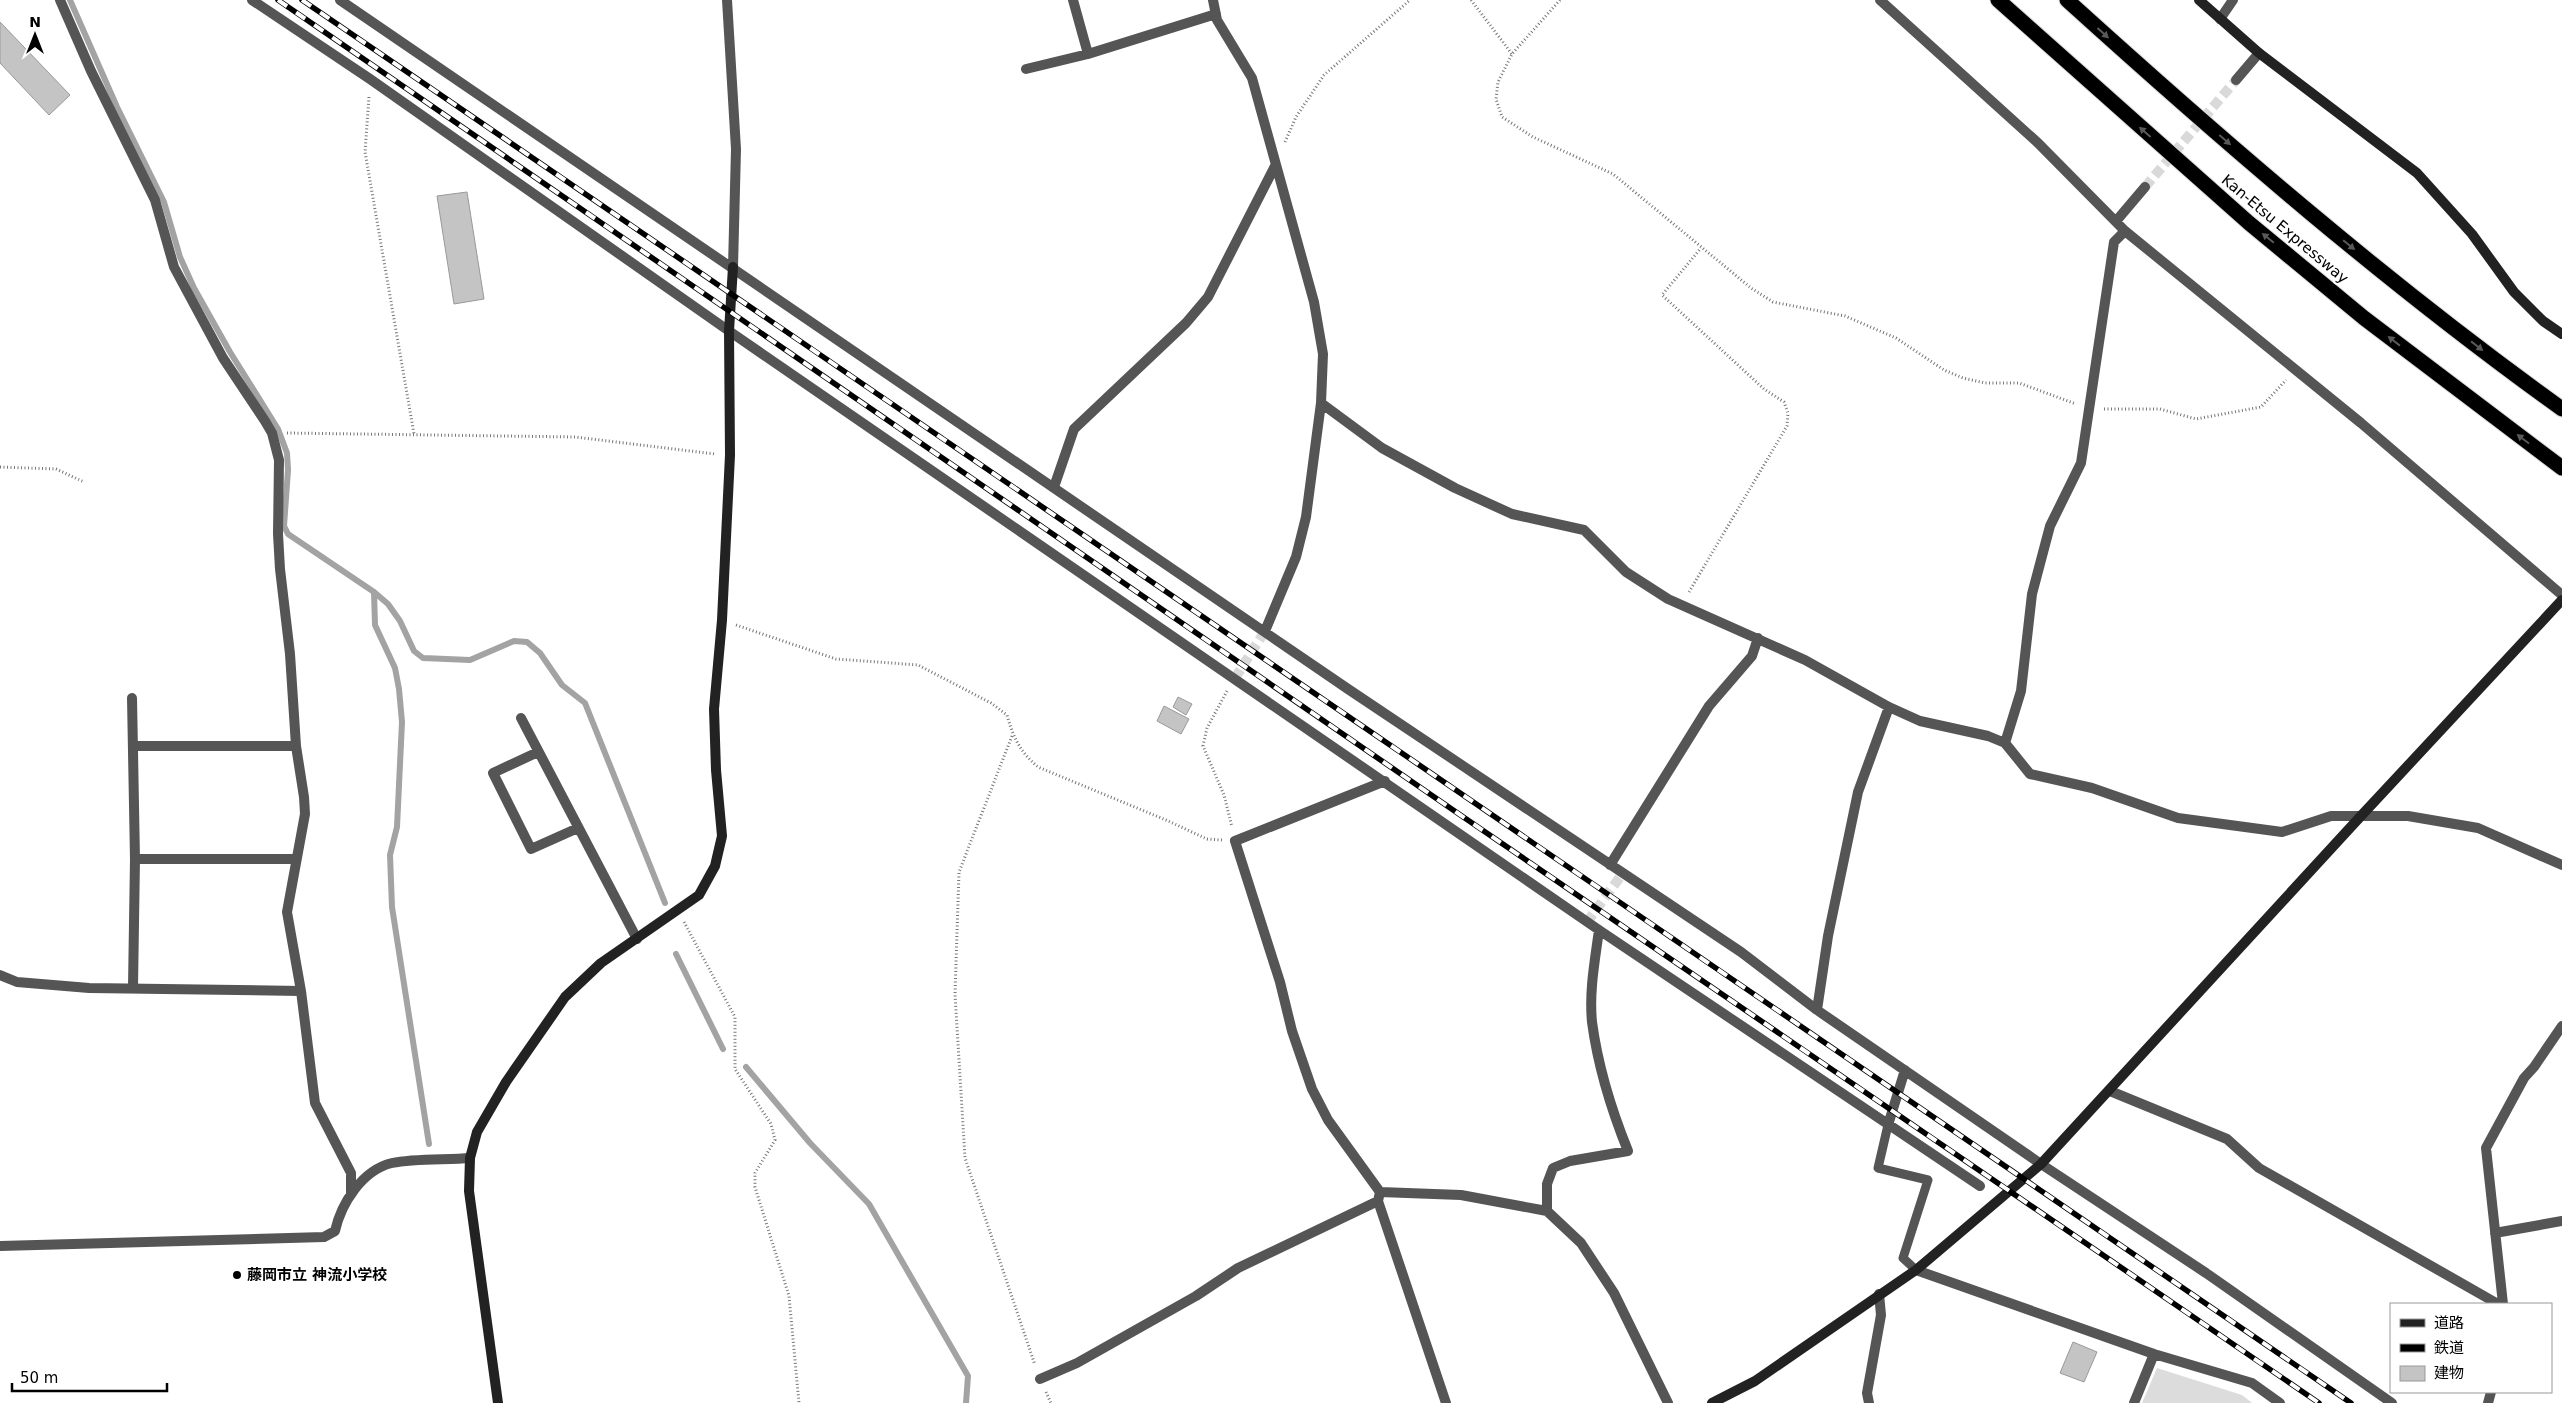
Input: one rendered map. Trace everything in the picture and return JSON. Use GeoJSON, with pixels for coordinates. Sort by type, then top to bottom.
{"type":"FeatureCollection","features":[{"type":"Feature","properties":{"kind":"highway","name":"Kan-Etsu Expressway"},"geometry":{"type":"LineString","coordinates":[[1998,0],[2249,223],[2364,318],[2562,468]]}},
{"type":"Feature","properties":{"kind":"highway","name":"Kan-Etsu Expressway"},"geometry":{"type":"LineString","coordinates":[[2067,0],[2280,188],[2508,371],[2562,409]]}},
{"type":"Feature","properties":{"kind":"street"},"geometry":{"type":"LineString","coordinates":[[60,0],[91,71],[155,200],[174,267],[223,358],[272,434],[279,460],[279,552],[290,654],[296,746],[305,814],[287,912],[301,991],[315,1103],[351,1173],[352,1194]]}},
{"type":"Feature","properties":{"kind":"street"},"geometry":{"type":"LineString","coordinates":[[252,0],[370,79],[729,331],[1599,930],[1980,1186]]}},
{"type":"Feature","properties":{"kind":"street"},"geometry":{"type":"LineString","coordinates":[[340,0],[1265,631],[1741,952],[1817,1010],[2041,1164],[2206,1273],[2392,1403]]}},
{"type":"Feature","properties":{"kind":"street"},"geometry":{"type":"LineString","coordinates":[[498,1403],[469,1191],[470,1158],[477,1132],[496,1099],[565,997],[601,963],[699,895],[716,866],[722,836],[716,770],[714,709],[722,620],[730,456],[729,331],[733,268],[736,149],[727,0]]}},
{"type":"Feature","properties":{"kind":"street"},"geometry":{"type":"LineString","coordinates":[[1073,0],[1088,54]]}},
{"type":"Feature","properties":{"kind":"street"},"geometry":{"type":"LineString","coordinates":[[1213,0],[1217,20],[1252,78],[1314,302],[1322,354],[1320,403],[1306,517],[1296,557],[1265,631]]}},
{"type":"Feature","properties":{"kind":"street"},"geometry":{"type":"LineString","coordinates":[[1880,0],[2038,143],[2117,220],[2125,231],[2361,423],[2562,595]]}},
{"type":"Feature","properties":{"kind":"street"},"geometry":{"type":"LineString","coordinates":[[2198,0],[2259,53],[2417,173],[2472,234],[2514,292],[2543,321],[2562,334]]}},
{"type":"Feature","properties":{"kind":"street"},"geometry":{"type":"LineString","coordinates":[[2220,19],[2233,0]]}},
{"type":"Feature","properties":{"kind":"street"},"geometry":{"type":"LineString","coordinates":[[1026,69],[1088,54],[1216,14]]}},
{"type":"Feature","properties":{"kind":"street"},"geometry":{"type":"LineString","coordinates":[[2236,80],[2259,53]]}},
{"type":"Feature","properties":{"kind":"street"},"geometry":{"type":"LineString","coordinates":[[1054,487],[1074,429],[1186,323],[1208,297],[1275,166]]}},
{"type":"Feature","properties":{"kind":"street"},"geometry":{"type":"LineString","coordinates":[[2117,220],[2145,187]]}},
{"type":"Feature","properties":{"kind":"street"},"geometry":{"type":"LineString","coordinates":[[2005,743],[2021,691],[2032,594],[2050,526],[2081,463],[2114,242],[2125,231]]}},
{"type":"Feature","properties":{"kind":"street"},"geometry":{"type":"LineString","coordinates":[[1320,403],[1382,448],[1455,488],[1512,514],[1584,530],[1626,572],[1682,605],[1805,660],[1889,707],[1920,722],[1988,736],[2005,743],[2030,774],[2092,788],[2178,818],[2282,832],[2331,816],[2408,816],[2478,828],[2562,865]]}},
{"type":"Feature","properties":{"kind":"street"},"geometry":{"type":"LineString","coordinates":[[1712,1403],[1755,1381],[1916,1270],[2041,1164],[2562,600]]}},
{"type":"Feature","properties":{"kind":"street"},"geometry":{"type":"LineString","coordinates":[[1610,865],[1709,706],[1752,656],[1758,638]]}},
{"type":"Feature","properties":{"kind":"street"},"geometry":{"type":"LineString","coordinates":[[132,698],[135,859],[133,988]]}},
{"type":"Feature","properties":{"kind":"street"},"geometry":{"type":"LineString","coordinates":[[1817,1010],[1828,936],[1858,792],[1889,707]]}},
{"type":"Feature","properties":{"kind":"street"},"geometry":{"type":"LineString","coordinates":[[521,718],[637,939]]}},
{"type":"Feature","properties":{"kind":"street"},"geometry":{"type":"LineString","coordinates":[[134,746],[296,746]]}},
{"type":"Feature","properties":{"kind":"street"},"geometry":{"type":"LineString","coordinates":[[538,752],[493,773],[531,849],[578,828]]}},
{"type":"Feature","properties":{"kind":"street"},"geometry":{"type":"LineString","coordinates":[[1385,781],[1235,841],[1280,982],[1292,1032],[1312,1089],[1328,1120],[1379,1196],[1446,1403]]}},
{"type":"Feature","properties":{"kind":"street"},"geometry":{"type":"LineString","coordinates":[[135,859],[296,859]]}},
{"type":"Feature","properties":{"kind":"street"},"geometry":{"type":"LineString","coordinates":[[1547,1211],[1546,1184],[1553,1168],[1570,1161],[1628,1151],[1608,1099],[1592,1020],[1592,982],[1599,930]]}},
{"type":"Feature","properties":{"kind":"street"},"geometry":{"type":"LineString","coordinates":[[0,975],[18,982],[89,988],[301,991]]}},
{"type":"Feature","properties":{"kind":"street"},"geometry":{"type":"LineString","coordinates":[[2503,1303],[2486,1148],[2524,1078],[2534,1067],[2562,1026]]}},
{"type":"Feature","properties":{"kind":"street"},"geometry":{"type":"LineString","coordinates":[[1888,1125],[1905,1070]]}},
{"type":"Feature","properties":{"kind":"street"},"geometry":{"type":"LineString","coordinates":[[2110,1090],[2227,1139],[2259,1168],[2496,1303]]}},
{"type":"Feature","properties":{"kind":"street"},"geometry":{"type":"LineString","coordinates":[[0,1246],[324,1237],[335,1232],[339,1216],[352,1194],[366,1177],[391,1163],[470,1158]]}},
{"type":"Feature","properties":{"kind":"street"},"geometry":{"type":"LineString","coordinates":[[1040,1379],[1077,1363],[1136,1330],[1196,1296],[1238,1268],[1379,1196],[1461,1195],[1547,1211],[1581,1244],[1614,1293],[1668,1403]]}},
{"type":"Feature","properties":{"kind":"street"},"geometry":{"type":"LineString","coordinates":[[2494,1233],[2562,1221]]}},
{"type":"Feature","properties":{"kind":"street"},"geometry":{"type":"LineString","coordinates":[[1916,1270],[2154,1354],[2252,1383],[2280,1403]]}},
{"type":"Feature","properties":{"kind":"street"},"geometry":{"type":"LineString","coordinates":[[1869,1403],[1868,1393],[1881,1315],[1879,1294]]}},
{"type":"Feature","properties":{"kind":"street"},"geometry":{"type":"LineString","coordinates":[[2134,1403],[2154,1354]]}},
{"type":"Feature","properties":{"kind":"lane"},"geometry":{"type":"LineString","coordinates":[[1888,1125],[1878,1168],[1928,1180],[1903,1258],[1916,1270]]}},
{"type":"Feature","properties":{"kind":"path"},"geometry":{"type":"LineString","coordinates":[[1275,166],[1296,117],[1324,75],[1410,0]]}},
{"type":"Feature","properties":{"kind":"path"},"geometry":{"type":"LineString","coordinates":[[1471,0],[1512,54]]}},
{"type":"Feature","properties":{"kind":"path"},"geometry":{"type":"LineString","coordinates":[[1560,0],[1512,54],[1498,82],[1496,99],[1502,117],[1533,136],[1613,174],[1701,248],[1751,288],[1772,302],[1845,316],[1896,338],[1944,370],[1963,378],[1985,383],[2019,383],[2090,409],[2160,409],[2196,419],[2261,407],[2294,369]]}},
{"type":"Feature","properties":{"kind":"path"},"geometry":{"type":"LineString","coordinates":[[370,79],[365,152],[414,434]]}},
{"type":"Feature","properties":{"kind":"path"},"geometry":{"type":"LineString","coordinates":[[1682,605],[1787,426],[1788,412],[1784,402],[1764,389],[1662,295],[1701,248]]}},
{"type":"Feature","properties":{"kind":"path"},"geometry":{"type":"LineString","coordinates":[[272,434],[575,437],[730,456]]}},
{"type":"Feature","properties":{"kind":"path"},"geometry":{"type":"LineString","coordinates":[[0,467],[56,469],[84,482]]}},
{"type":"Feature","properties":{"kind":"path"},"geometry":{"type":"LineString","coordinates":[[722,620],[836,659],[918,665],[991,703],[1007,715],[1012,735],[1023,754],[1038,767],[1207,839],[1235,841],[1224,795],[1203,746],[1207,728],[1235,678]]}},
{"type":"Feature","properties":{"kind":"path"},"geometry":{"type":"LineString","coordinates":[[1012,735],[959,872],[955,994],[965,1158],[1040,1379],[1051,1403]]}},
{"type":"Feature","properties":{"kind":"path"},"geometry":{"type":"LineString","coordinates":[[678,910],[735,1017],[735,1069],[771,1124],[775,1140],[755,1173],[755,1187],[789,1296],[799,1403]]}},
{"type":"Feature","properties":{"kind":"shaded area"},"geometry":{"type":"Polygon","coordinates":[[[2157,1368],[2242,1395],[2252,1403],[2142,1403],[2157,1368]]]}},
{"type":"Feature","properties":{"kind":"building"},"geometry":{"type":"Polygon","coordinates":[[[0,22],[70,95],[49,115],[0,63],[0,22]]]}},
{"type":"Feature","properties":{"kind":"building"},"geometry":{"type":"Polygon","coordinates":[[[467,192],[484,299],[454,304],[437,196],[467,192]]]}},
{"type":"Feature","properties":{"kind":"building"},"geometry":{"type":"Polygon","coordinates":[[[1178,697],[1192,704],[1186,715],[1173,707],[1178,697]]]}},
{"type":"Feature","properties":{"kind":"building"},"geometry":{"type":"Polygon","coordinates":[[[1164,706],[1189,719],[1181,734],[1157,721],[1164,706]]]}},
{"type":"Feature","properties":{"kind":"building"},"geometry":{"type":"Polygon","coordinates":[[[2073,1342],[2097,1352],[2084,1382],[2060,1373],[2073,1342]]]}},
{"type":"Feature","properties":{"kind":"waterway"},"geometry":{"type":"LineString","coordinates":[[70,0],[117,107],[164,202],[180,257],[194,288],[230,352],[278,429],[287,453],[288,470],[284,526],[288,534],[374,592],[388,604],[400,621],[414,651],[423,658],[470,660],[514,641],[527,642],[540,653],[562,685],[585,703],[665,903]]}},
{"type":"Feature","properties":{"kind":"waterway"},"geometry":{"type":"LineString","coordinates":[[374,592],[375,625],[395,668],[399,689],[402,722],[397,827],[390,855],[392,907],[429,1144]]}},
{"type":"Feature","properties":{"kind":"waterway"},"geometry":{"type":"LineString","coordinates":[[676,954],[723,1049]]}},
{"type":"Feature","properties":{"kind":"waterway"},"geometry":{"type":"LineString","coordinates":[[746,1067],[810,1143],[869,1204],[968,1376],[966,1403]]}},
{"type":"Feature","properties":{"kind":"tunnel"},"geometry":{"type":"LineString","coordinates":[[2145,187],[2236,80]]}},
{"type":"Feature","properties":{"kind":"tunnel"},"geometry":{"type":"LineString","coordinates":[[1235,678],[1265,631]]}},
{"type":"Feature","properties":{"kind":"tunnel"},"geometry":{"type":"LineString","coordinates":[[1587,922],[1623,873]]}},
{"type":"Feature","properties":{"kind":"railway"},"geometry":{"type":"LineString","coordinates":[[278,0],[1456,812],[2319,1403]]}},
{"type":"Feature","properties":{"kind":"railway"},"geometry":{"type":"LineString","coordinates":[[302,0],[2351,1403]]}},
{"type":"Feature","properties":{"kind":"place","name":"藤岡市立 神流小学校"},"geometry":{"type":"Point","coordinates":[237,1275]}}]}
